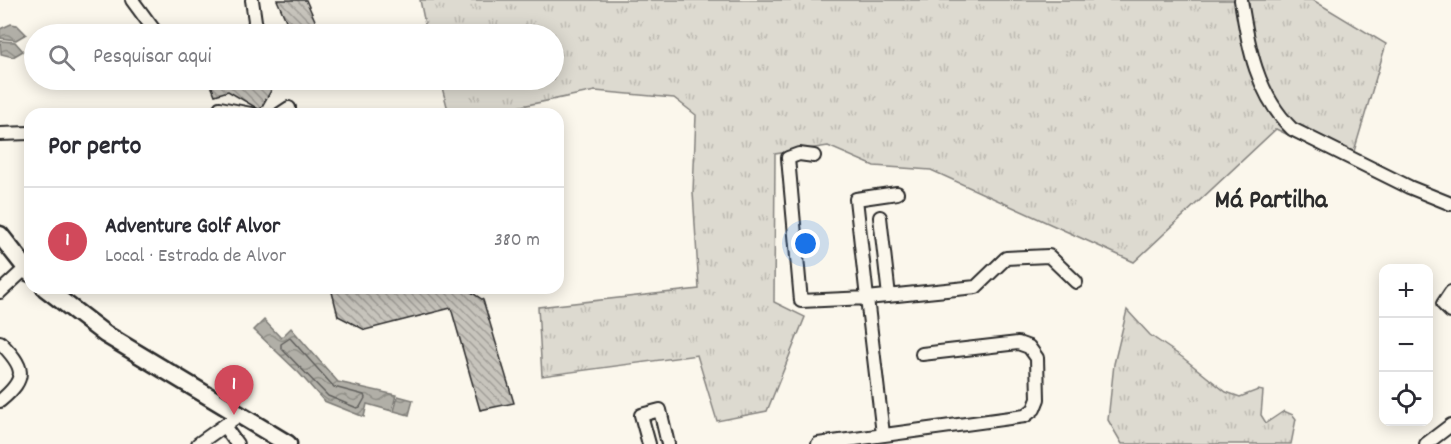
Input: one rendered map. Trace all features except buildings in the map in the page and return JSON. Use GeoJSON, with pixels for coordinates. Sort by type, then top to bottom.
{"type":"FeatureCollection","features":[{"type":"Feature","properties":{"kind":"street"},"geometry":{"type":"LineString","coordinates":[[132,0],[150,24]]}},
{"type":"Feature","properties":{"kind":"street"},"geometry":{"type":"LineString","coordinates":[[252,0],[255,24]]}},
{"type":"Feature","properties":{"kind":"street"},"geometry":{"type":"LineString","coordinates":[[1241,0],[1252,59],[1266,96],[1280,117],[1292,129],[1409,187],[1451,204]]}},
{"type":"Feature","properties":{"kind":"street"},"geometry":{"type":"LineString","coordinates":[[0,134],[24,133]]}},
{"type":"Feature","properties":{"kind":"street"},"geometry":{"type":"LineString","coordinates":[[814,156],[799,154],[788,158],[801,301],[867,298],[976,286],[1006,258],[1049,256],[1076,282]]}},
{"type":"Feature","properties":{"kind":"street"},"geometry":{"type":"LineString","coordinates":[[883,434],[856,199],[897,193]]}},
{"type":"Feature","properties":{"kind":"street"},"geometry":{"type":"LineString","coordinates":[[880,217],[889,296]]}},
{"type":"Feature","properties":{"kind":"street"},"geometry":{"type":"LineString","coordinates":[[0,235],[24,265]]}},
{"type":"Feature","properties":{"kind":"street"},"geometry":{"type":"LineString","coordinates":[[0,292],[24,273]]}},
{"type":"Feature","properties":{"kind":"street"},"geometry":{"type":"LineString","coordinates":[[1451,292],[1443,304],[1451,312]]}},
{"type":"Feature","properties":{"kind":"street"},"geometry":{"type":"LineString","coordinates":[[53,294],[105,334],[288,444]]}},
{"type":"Feature","properties":{"kind":"street"},"geometry":{"type":"LineString","coordinates":[[0,342],[21,367],[21,378],[14,390],[0,401]]}},
{"type":"Feature","properties":{"kind":"street"},"geometry":{"type":"LineString","coordinates":[[818,444],[1025,416],[1034,409],[1038,399],[1037,358],[1029,347],[1018,343],[922,354]]}},
{"type":"Feature","properties":{"kind":"street"},"geometry":{"type":"LineString","coordinates":[[649,444],[641,415],[660,410],[668,444]]}},
{"type":"Feature","properties":{"kind":"street"},"geometry":{"type":"LineString","coordinates":[[198,444],[239,415]]}},
{"type":"Feature","properties":{"kind":"street"},"geometry":{"type":"LineString","coordinates":[[1426,444],[1451,425]]}},
{"type":"Feature","properties":{"kind":"street"},"geometry":{"type":"LineString","coordinates":[[224,426],[237,444]]}},
{"type":"Feature","properties":{"kind":"green space"},"geometry":{"type":"Polygon","coordinates":[[[420,0],[1313,0],[1386,44],[1350,165],[1276,129],[1134,262],[931,170],[874,166],[828,146],[775,154],[774,302],[805,317],[767,411],[717,421],[697,355],[542,376],[538,307],[699,289],[693,192],[696,115],[674,98],[595,91],[513,108],[447,108],[443,90],[564,90],[564,24],[425,24],[420,0]]]}},
{"type":"Feature","properties":{"kind":"green space"},"geometry":{"type":"Polygon","coordinates":[[[1127,310],[1150,335],[1226,392],[1240,397],[1258,390],[1263,391],[1261,415],[1266,423],[1284,411],[1293,415],[1296,419],[1291,444],[1122,444],[1108,420],[1114,364],[1127,310]]]}},
{"type":"Feature","properties":{"kind":"water"},"geometry":{"type":"Polygon","coordinates":[[[11,24],[17,25],[24,32],[24,35],[16,40],[0,38],[0,29],[11,24]]]}},
{"type":"Feature","properties":{"kind":"water"},"geometry":{"type":"Polygon","coordinates":[[[0,41],[15,42],[23,51],[13,57],[1,54],[0,41]]]}},
{"type":"Feature","properties":{"kind":"water"},"geometry":{"type":"Polygon","coordinates":[[[264,320],[281,338],[291,328],[338,382],[396,395],[392,411],[367,404],[364,417],[324,401],[299,373],[254,330],[264,320]]]}},
{"type":"Feature","properties":{"kind":"water"},"geometry":{"type":"Polygon","coordinates":[[[398,396],[413,400],[409,415],[394,411],[398,396]]]}},
{"type":"Feature","properties":{"kind":"place","name":"Adventure Golf Alvor"},"geometry":{"type":"Point","coordinates":[234,415]}},
{"type":"Feature","properties":{"kind":"district","name":"Má Partilha"},"geometry":{"type":"Point","coordinates":[1271,201]}}]}
